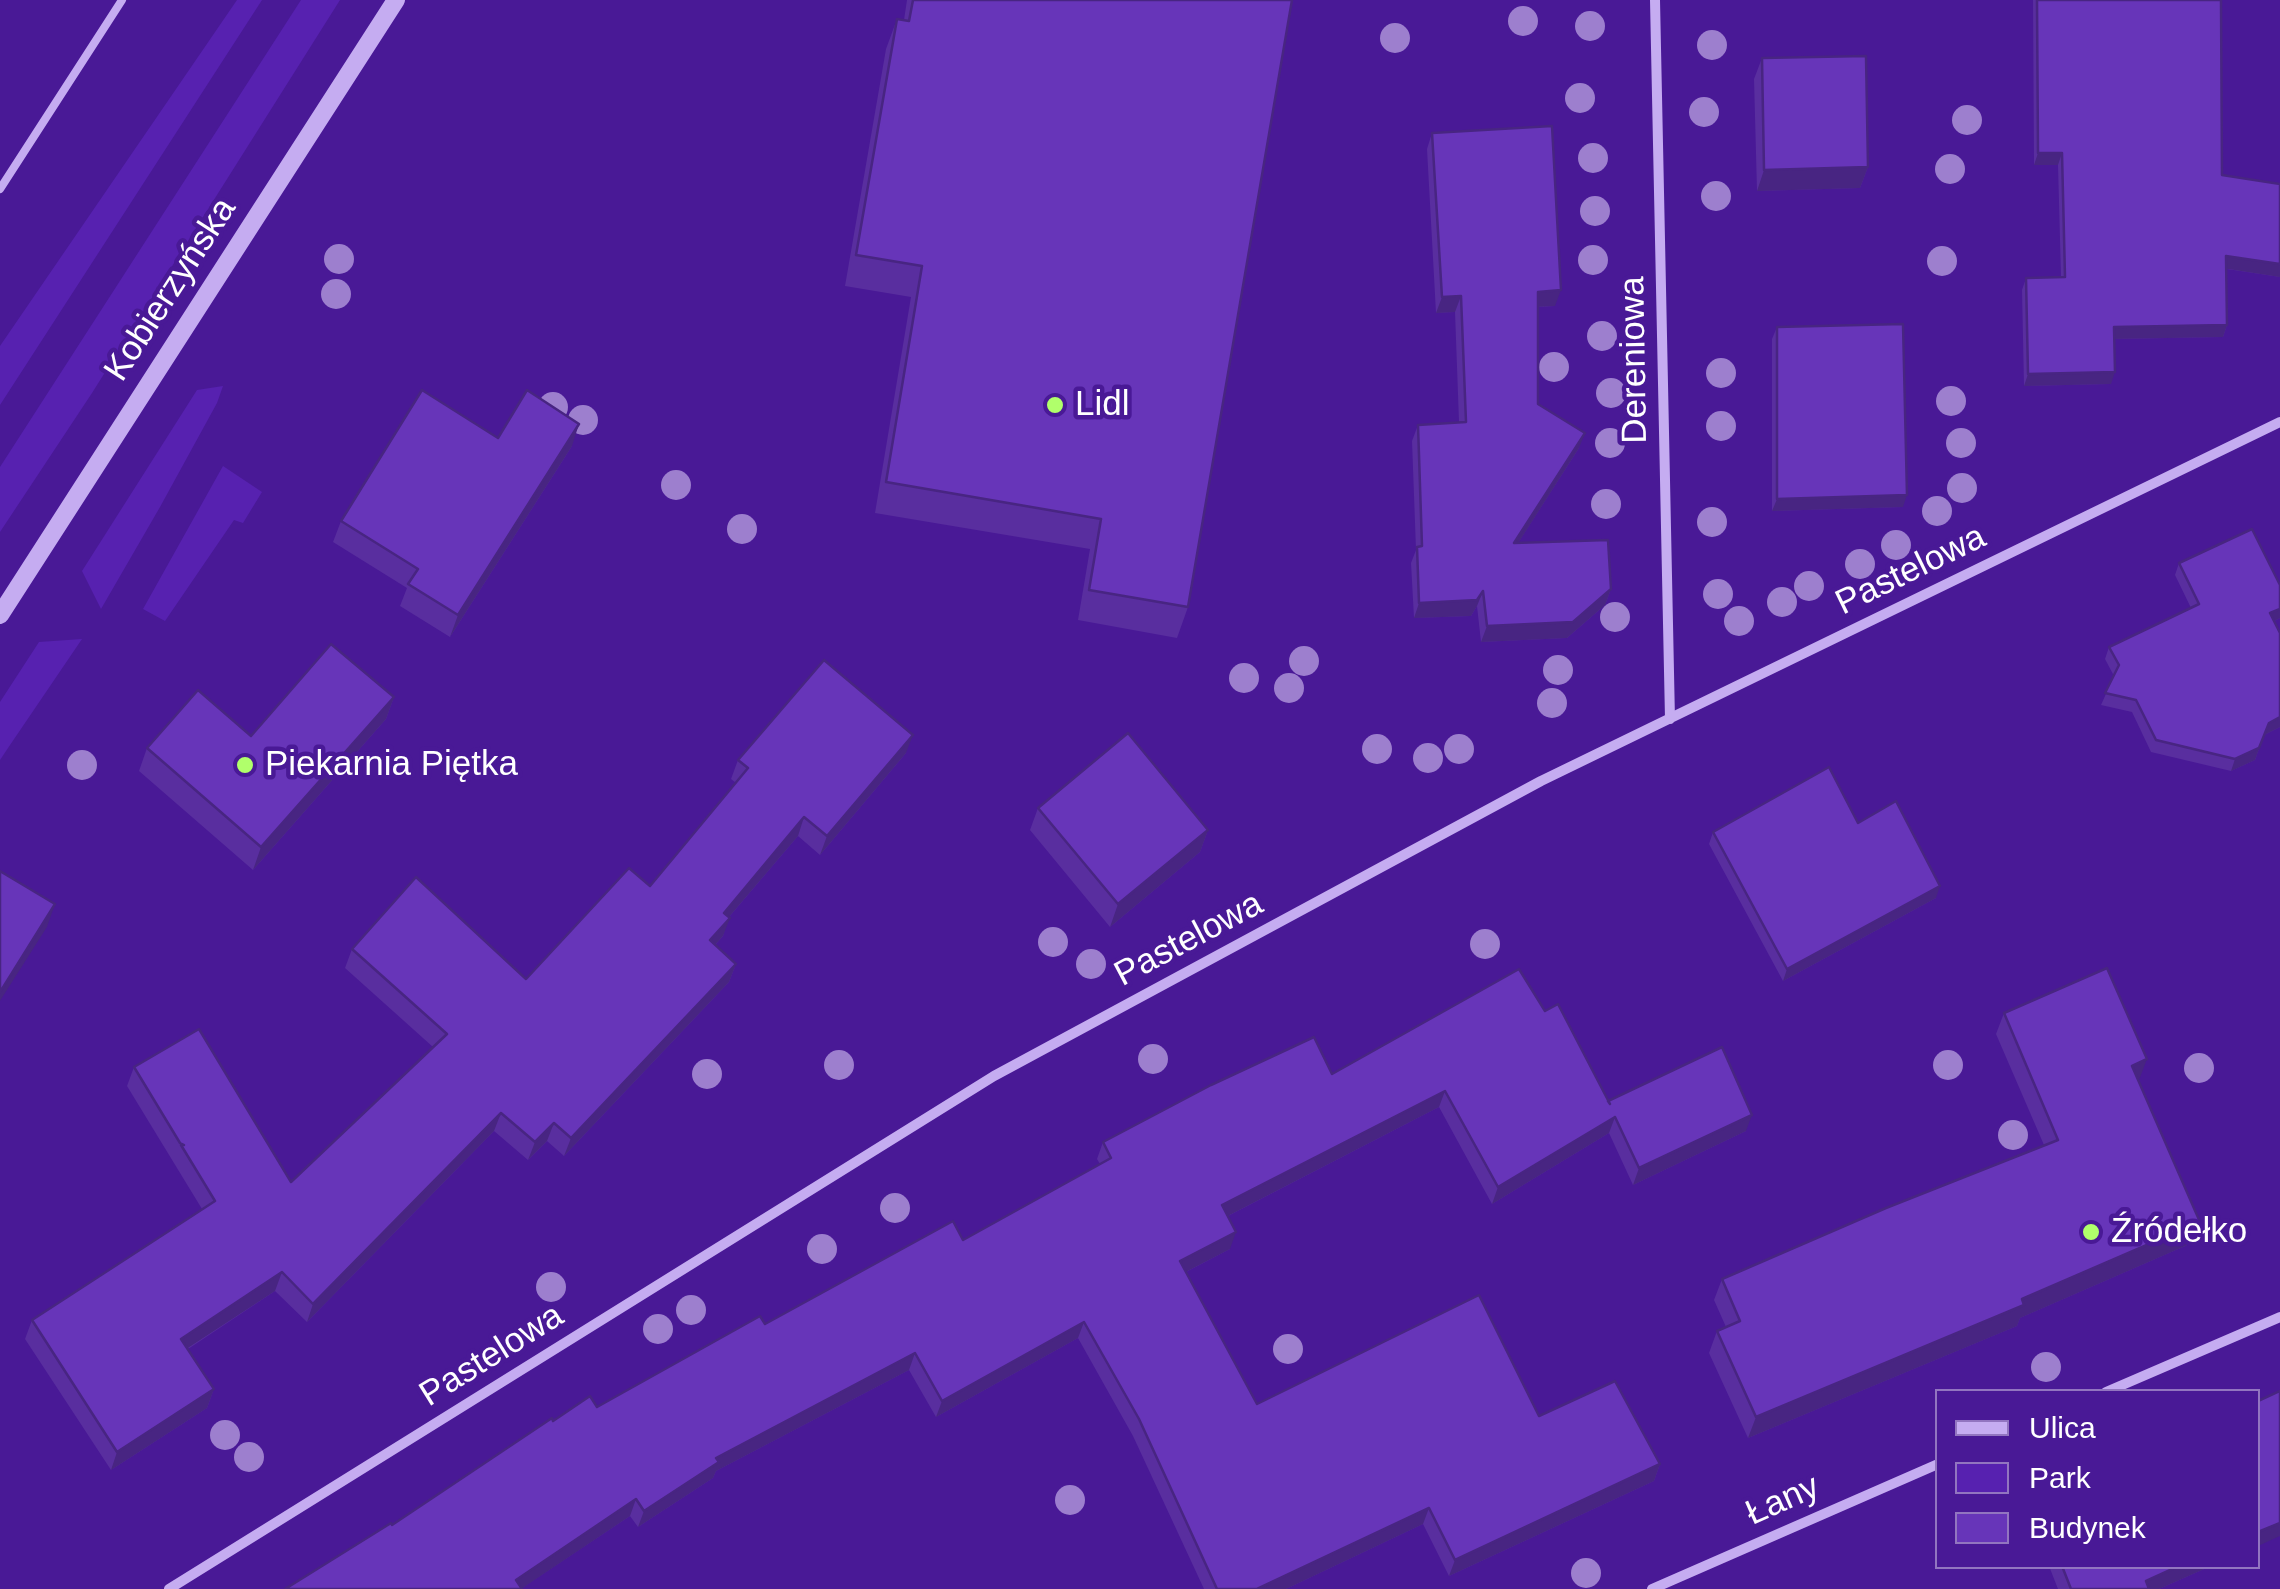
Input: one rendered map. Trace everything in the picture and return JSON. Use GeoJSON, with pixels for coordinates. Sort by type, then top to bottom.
{"type":"FeatureCollection","features":[{"type":"Feature","properties":{"kind":"street","name":"Kobierzyńska"},"geometry":{"type":"LineString","coordinates":[[0,615],[396,0]]}},
{"type":"Feature","properties":{"kind":"street","name":"Dereniowa"},"geometry":{"type":"LineString","coordinates":[[1654,0],[1670,719]]}},
{"type":"Feature","properties":{"kind":"street","name":"Pastelowa"},"geometry":{"type":"LineString","coordinates":[[170,1589],[994,1076],[1541,782],[2280,422]]}},
{"type":"Feature","properties":{"kind":"street"},"geometry":{"type":"LineString","coordinates":[[2113,1389],[2280,1317]]}},
{"type":"Feature","properties":{"kind":"street","name":"Łany"},"geometry":{"type":"LineString","coordinates":[[1652,1589],[1935,1465]]}},
{"type":"Feature","properties":{"kind":"lane"},"geometry":{"type":"LineString","coordinates":[[0,189],[122,0]]}},
{"type":"Feature","properties":{"kind":"green space"},"geometry":{"type":"Polygon","coordinates":[[[237,0],[262,0],[0,405],[0,346],[237,0]]]}},
{"type":"Feature","properties":{"kind":"green space"},"geometry":{"type":"Polygon","coordinates":[[[301,0],[340,0],[0,532],[0,467],[301,0]]]}},
{"type":"Feature","properties":{"kind":"green space"},"geometry":{"type":"Polygon","coordinates":[[[223,386],[101,609],[82,571],[197,390],[223,386]]]}},
{"type":"Feature","properties":{"kind":"green space"},"geometry":{"type":"Polygon","coordinates":[[[223,466],[262,492],[243,523],[234,520],[165,621],[143,609],[223,466]]]}},
{"type":"Feature","properties":{"kind":"green space"},"geometry":{"type":"Polygon","coordinates":[[[82,639],[0,760],[0,702],[39,642],[82,639]]]}},
{"type":"Feature","properties":{"kind":"building","name":"Lidl"},"geometry":{"type":"Polygon","coordinates":[[[913,0],[1292,0],[1188,607],[1089,590],[1101,519],[886,482],[922,266],[856,255],[897,19],[909,21],[913,0]]]}},
{"type":"Feature","properties":{"kind":"building"},"geometry":{"type":"Polygon","coordinates":[[[2037,0],[2221,0],[2222,175],[2280,184],[2280,264],[2226,256],[2227,325],[2114,327],[2115,372],[2028,374],[2026,278],[2065,277],[2062,153],[2038,153],[2037,0]]]}},
{"type":"Feature","properties":{"kind":"building"},"geometry":{"type":"Polygon","coordinates":[[[1866,56],[1868,167],[1764,170],[1762,58],[1866,56]]]}},
{"type":"Feature","properties":{"kind":"building"},"geometry":{"type":"Polygon","coordinates":[[[1552,126],[1561,290],[1538,292],[1538,404],[1585,433],[1514,543],[1608,540],[1611,589],[1573,622],[1487,626],[1483,591],[1477,600],[1419,603],[1417,547],[1422,546],[1418,425],[1466,422],[1461,296],[1442,297],[1432,133],[1552,126]]]}},
{"type":"Feature","properties":{"kind":"building"},"geometry":{"type":"Polygon","coordinates":[[[1903,324],[1907,495],[1777,499],[1777,327],[1903,324]]]}},
{"type":"Feature","properties":{"kind":"building"},"geometry":{"type":"Polygon","coordinates":[[[422,390],[498,438],[527,390],[579,424],[458,615],[408,584],[418,569],[341,521],[422,390]]]}},
{"type":"Feature","properties":{"kind":"building"},"geometry":{"type":"Polygon","coordinates":[[[2252,529],[2280,585],[2280,609],[2270,613],[2280,633],[2280,717],[2269,723],[2259,748],[2235,759],[2156,740],[2136,700],[2105,693],[2119,665],[2109,647],[2199,604],[2179,563],[2252,529]]]}},
{"type":"Feature","properties":{"kind":"building","name":"Piekarnia Piętka"},"geometry":{"type":"Polygon","coordinates":[[[331,644],[394,697],[261,847],[147,748],[198,690],[251,736],[331,644]]]}},
{"type":"Feature","properties":{"kind":"building"},"geometry":{"type":"Polygon","coordinates":[[[824,660],[913,735],[827,836],[804,817],[724,913],[730,918],[710,940],[736,964],[571,1138],[554,1123],[535,1142],[501,1113],[313,1304],[282,1272],[181,1339],[214,1389],[117,1452],[32,1320],[215,1201],[134,1067],[199,1029],[291,1182],[447,1034],[352,949],[416,877],[526,979],[629,868],[650,886],[748,768],[738,760],[824,660]]]}},
{"type":"Feature","properties":{"kind":"building"},"geometry":{"type":"Polygon","coordinates":[[[1128,733],[1208,830],[1118,904],[1038,808],[1128,733]]]}},
{"type":"Feature","properties":{"kind":"building"},"geometry":{"type":"Polygon","coordinates":[[[1829,767],[1858,823],[1896,801],[1940,886],[1787,969],[1713,832],[1829,767]]]}},
{"type":"Feature","properties":{"kind":"building"},"geometry":{"type":"Polygon","coordinates":[[[0,871],[55,904],[0,992],[0,871]]]}},
{"type":"Feature","properties":{"kind":"building"},"geometry":{"type":"Polygon","coordinates":[[[2107,968],[2147,1059],[2132,1066],[2200,1222],[2022,1299],[2024,1305],[1756,1417],[1717,1331],[1740,1321],[1722,1279],[2058,1140],[2004,1013],[2107,968]]]}},
{"type":"Feature","properties":{"kind":"building"},"geometry":{"type":"Polygon","coordinates":[[[1519,969],[1545,1011],[1558,1004],[1608,1101],[1722,1047],[1752,1115],[1639,1168],[1615,1117],[1498,1187],[1445,1091],[1222,1205],[1236,1232],[1180,1261],[1257,1404],[1479,1295],[1539,1416],[1615,1381],[1660,1464],[1455,1560],[1429,1508],[1257,1589],[1217,1589],[1139,1419],[1084,1322],[942,1401],[915,1353],[716,1458],[719,1462],[644,1511],[636,1499],[516,1580],[522,1589],[285,1589],[392,1525],[590,1396],[597,1407],[760,1316],[765,1324],[953,1221],[963,1240],[1111,1158],[1103,1142],[1314,1037],[1332,1074],[1519,969]]]}},
{"type":"Feature","properties":{"kind":"building"},"geometry":{"type":"Polygon","coordinates":[[[2280,1391],[2280,1523],[2260,1531],[2260,1400],[2280,1391]]]}},
{"type":"Feature","properties":{"kind":"building"},"geometry":{"type":"Polygon","coordinates":[[[2063,1569],[2172,1569],[2146,1581],[2149,1589],[2071,1589],[2063,1569]]]}},
{"type":"Feature","properties":{"kind":"place","name":"Lidl"},"geometry":{"type":"Point","coordinates":[1055,405]}},
{"type":"Feature","properties":{"kind":"place","name":"Piekarnia Piętka"},"geometry":{"type":"Point","coordinates":[245,765]}},
{"type":"Feature","properties":{"kind":"place","name":"Źródełko"},"geometry":{"type":"Point","coordinates":[2091,1232]}}]}
